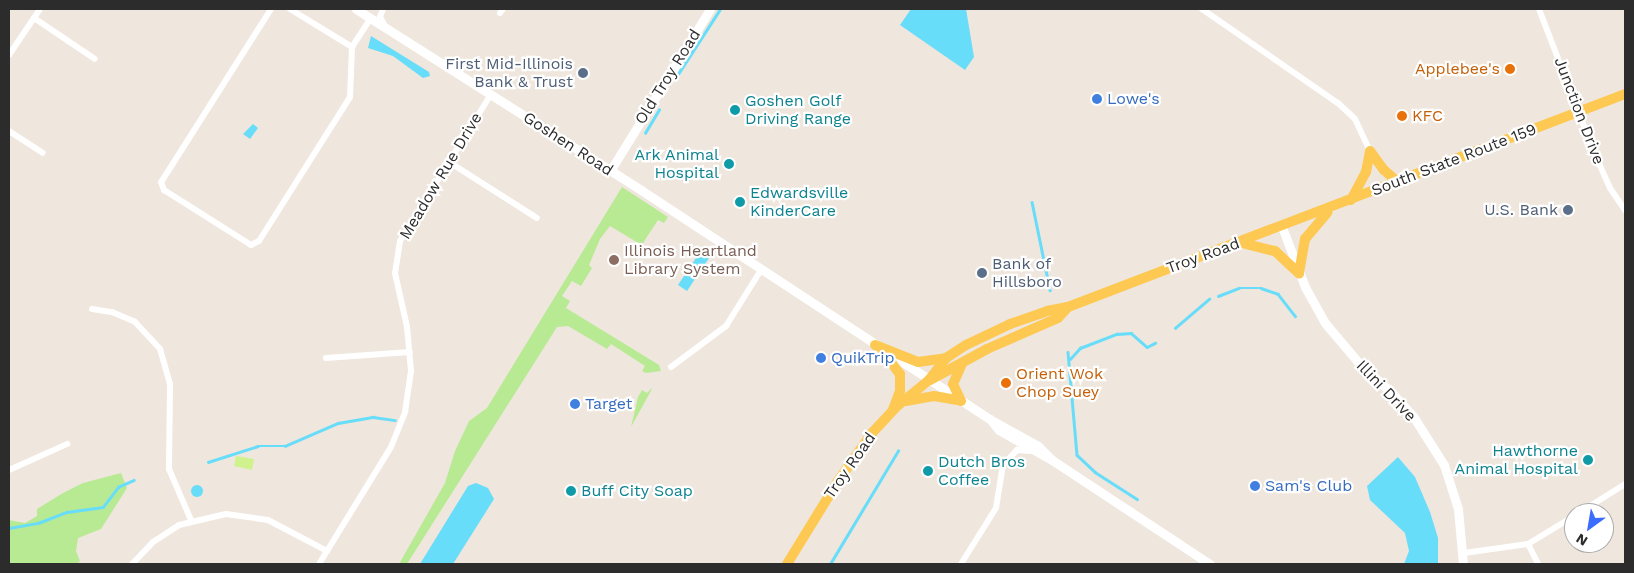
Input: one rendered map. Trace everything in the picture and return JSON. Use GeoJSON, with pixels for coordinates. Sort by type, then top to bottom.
{"type":"FeatureCollection","features":[{"type":"Feature","properties":{"kind":"main road","name":"South State Route 159"},"geometry":{"type":"LineString","coordinates":[[1282,227],[1625,94]]}},
{"type":"Feature","properties":{"kind":"main road"},"geometry":{"type":"LineString","coordinates":[[1370,151],[1384,170],[1398,182]]}},
{"type":"Feature","properties":{"kind":"main road"},"geometry":{"type":"LineString","coordinates":[[1351,200],[1366,172],[1370,151]]}},
{"type":"Feature","properties":{"kind":"main road"},"geometry":{"type":"LineString","coordinates":[[1299,273],[1305,238],[1333,207]]}},
{"type":"Feature","properties":{"kind":"main road","name":"Troy Road"},"geometry":{"type":"LineString","coordinates":[[787,564],[856,453],[891,412],[928,380],[946,358],[1010,324],[1047,310],[1068,307],[1282,227]]}},
{"type":"Feature","properties":{"kind":"main road"},"geometry":{"type":"LineString","coordinates":[[1240,243],[1275,251],[1299,273]]}},
{"type":"Feature","properties":{"kind":"main road","name":"Troy Road"},"geometry":{"type":"LineString","coordinates":[[928,380],[1058,318],[1068,307]]}},
{"type":"Feature","properties":{"kind":"main road"},"geometry":{"type":"LineString","coordinates":[[878,346],[918,362],[946,358]]}},
{"type":"Feature","properties":{"kind":"main road"},"geometry":{"type":"LineString","coordinates":[[878,346],[900,374],[900,391],[891,412]]}},
{"type":"Feature","properties":{"kind":"main road"},"geometry":{"type":"LineString","coordinates":[[901,404],[928,396],[961,401],[953,379],[966,361]]}},
{"type":"Feature","properties":{"kind":"street"},"geometry":{"type":"LineString","coordinates":[[9,55],[40,9]]}},
{"type":"Feature","properties":{"kind":"street"},"geometry":{"type":"LineString","coordinates":[[271,9],[160,182],[164,190],[251,245],[259,241],[350,98],[352,47],[371,18]]}},
{"type":"Feature","properties":{"kind":"street"},"geometry":{"type":"LineString","coordinates":[[290,9],[352,47]]}},
{"type":"Feature","properties":{"kind":"street","name":"Goshen Road"},"geometry":{"type":"LineString","coordinates":[[359,9],[990,419]]}},
{"type":"Feature","properties":{"kind":"street"},"geometry":{"type":"LineString","coordinates":[[383,9],[380,17],[386,27]]}},
{"type":"Feature","properties":{"kind":"street","name":"Old Troy Road"},"geometry":{"type":"LineString","coordinates":[[610,171],[710,9]]}},
{"type":"Feature","properties":{"kind":"street"},"geometry":{"type":"LineString","coordinates":[[1202,9],[1338,104],[1355,119],[1370,151]]}},
{"type":"Feature","properties":{"kind":"street","name":"Junction Drive"},"geometry":{"type":"LineString","coordinates":[[1540,9],[1604,176],[1625,210]]}},
{"type":"Feature","properties":{"kind":"street"},"geometry":{"type":"LineString","coordinates":[[34,18],[95,59]]}},
{"type":"Feature","properties":{"kind":"street","name":"Meadow Rue Drive"},"geometry":{"type":"LineString","coordinates":[[319,564],[398,432],[408,400],[410,352],[395,273],[396,255],[406,230],[491,94]]}},
{"type":"Feature","properties":{"kind":"street"},"geometry":{"type":"LineString","coordinates":[[9,131],[44,153]]}},
{"type":"Feature","properties":{"kind":"street"},"geometry":{"type":"LineString","coordinates":[[449,162],[537,218]]}},
{"type":"Feature","properties":{"kind":"street","name":"Illini Drive"},"geometry":{"type":"LineString","coordinates":[[1282,227],[1299,273],[1315,307],[1337,339],[1393,394],[1430,439],[1444,465],[1455,501],[1464,553],[1463,564]]}},
{"type":"Feature","properties":{"kind":"street"},"geometry":{"type":"LineString","coordinates":[[671,367],[726,326],[761,270]]}},
{"type":"Feature","properties":{"kind":"street"},"geometry":{"type":"LineString","coordinates":[[92,309],[112,312],[135,322],[160,349],[170,384],[169,469],[191,520]]}},
{"type":"Feature","properties":{"kind":"street"},"geometry":{"type":"LineString","coordinates":[[326,358],[410,352]]}},
{"type":"Feature","properties":{"kind":"street"},"geometry":{"type":"LineString","coordinates":[[990,419],[999,430],[1039,456]]}},
{"type":"Feature","properties":{"kind":"street"},"geometry":{"type":"LineString","coordinates":[[990,419],[1025,438],[1052,460],[1210,564]]}},
{"type":"Feature","properties":{"kind":"street"},"geometry":{"type":"LineString","coordinates":[[9,470],[67,444]]}},
{"type":"Feature","properties":{"kind":"street"},"geometry":{"type":"LineString","coordinates":[[962,564],[996,508],[1003,466],[1018,450],[1026,449],[1052,460]]}},
{"type":"Feature","properties":{"kind":"street"},"geometry":{"type":"LineString","coordinates":[[1595,503],[1625,484]]}},
{"type":"Feature","properties":{"kind":"street"},"geometry":{"type":"LineString","coordinates":[[132,564],[160,537],[191,520],[226,514],[254,516],[286,527],[327,551]]}},
{"type":"Feature","properties":{"kind":"street"},"geometry":{"type":"LineString","coordinates":[[1464,553],[1528,544],[1564,522]]}},
{"type":"Feature","properties":{"kind":"street"},"geometry":{"type":"LineString","coordinates":[[1528,544],[1538,564]]}},
{"type":"Feature","properties":{"kind":"green space"},"geometry":{"type":"Polygon","coordinates":[[[622,187],[668,217],[664,223],[658,220],[643,243],[640,244],[610,226],[600,239],[589,265],[592,268],[581,286],[572,281],[562,296],[570,301],[566,308],[659,365],[661,371],[646,373],[642,371],[645,366],[611,344],[607,349],[568,326],[557,327],[407,564],[399,564],[445,483],[455,451],[469,421],[487,408],[622,187]]]}},
{"type":"Feature","properties":{"kind":"green space"},"geometry":{"type":"Polygon","coordinates":[[[652,388],[631,427],[638,397],[642,390],[647,393],[652,388]]]}},
{"type":"Feature","properties":{"kind":"green space"},"geometry":{"type":"Polygon","coordinates":[[[236,456],[254,459],[252,470],[234,466],[236,456]]]}},
{"type":"Feature","properties":{"kind":"green space"},"geometry":{"type":"Polygon","coordinates":[[[121,473],[127,488],[101,529],[78,538],[76,551],[80,561],[77,564],[9,564],[9,520],[25,523],[37,516],[37,509],[63,493],[83,483],[121,473]]]}},
{"type":"Feature","properties":{"kind":"water"},"geometry":{"type":"Polygon","coordinates":[[[911,9],[966,9],[974,57],[965,70],[900,25],[911,9]]]}},
{"type":"Feature","properties":{"kind":"water"},"geometry":{"type":"Polygon","coordinates":[[[371,36],[429,72],[430,76],[423,78],[393,56],[368,48],[371,36]]]}},
{"type":"Feature","properties":{"kind":"water"},"geometry":{"type":"Polygon","coordinates":[[[253,124],[258,128],[250,139],[243,134],[253,124]]]}},
{"type":"Feature","properties":{"kind":"water"},"geometry":{"type":"Polygon","coordinates":[[[704,246],[713,252],[687,291],[678,285],[704,246]]]}},
{"type":"Feature","properties":{"kind":"water"},"geometry":{"type":"Polygon","coordinates":[[[1398,457],[1415,477],[1430,512],[1438,538],[1438,564],[1404,564],[1409,551],[1405,533],[1370,500],[1367,486],[1398,457]]]}},
{"type":"Feature","properties":{"kind":"water"},"geometry":{"type":"Polygon","coordinates":[[[476,483],[488,488],[494,499],[453,564],[420,564],[468,486],[476,483]]]}},
{"type":"Feature","properties":{"kind":"water"},"geometry":{"type":"Polygon","coordinates":[[[197,485],[203,491],[197,497],[191,491],[197,485]]]}},
{"type":"Feature","properties":{"kind":"waterway"},"geometry":{"type":"LineString","coordinates":[[678,74],[720,9]]}},
{"type":"Feature","properties":{"kind":"waterway"},"geometry":{"type":"LineString","coordinates":[[645,133],[659,110]]}},
{"type":"Feature","properties":{"kind":"waterway"},"geometry":{"type":"LineString","coordinates":[[1032,202],[1050,290]]}},
{"type":"Feature","properties":{"kind":"waterway"},"geometry":{"type":"LineString","coordinates":[[1218,296],[1239,288],[1261,288],[1278,294],[1295,316]]}},
{"type":"Feature","properties":{"kind":"waterway"},"geometry":{"type":"LineString","coordinates":[[1175,328],[1209,299]]}},
{"type":"Feature","properties":{"kind":"waterway"},"geometry":{"type":"LineString","coordinates":[[1070,359],[1080,348],[1117,334],[1131,333],[1147,347],[1155,343]]}},
{"type":"Feature","properties":{"kind":"waterway"},"geometry":{"type":"LineString","coordinates":[[1068,352],[1077,455],[1095,472],[1137,499]]}},
{"type":"Feature","properties":{"kind":"waterway"},"geometry":{"type":"LineString","coordinates":[[208,462],[258,446],[285,446],[338,423],[373,417],[395,420]]}},
{"type":"Feature","properties":{"kind":"waterway"},"geometry":{"type":"LineString","coordinates":[[830,564],[898,451]]}},
{"type":"Feature","properties":{"kind":"waterway"},"geometry":{"type":"LineString","coordinates":[[9,528],[38,523],[67,512],[103,507],[118,487],[134,480]]}},
{"type":"Feature","properties":{"kind":"place","name":"Applebee's"},"geometry":{"type":"Point","coordinates":[1510,69]}},
{"type":"Feature","properties":{"kind":"place","name":"First Mid-Illinois Bank & Trust"},"geometry":{"type":"Point","coordinates":[583,73]}},
{"type":"Feature","properties":{"kind":"place","name":"Lowe's"},"geometry":{"type":"Point","coordinates":[1097,99]}},
{"type":"Feature","properties":{"kind":"place","name":"Goshen Golf Driving Range"},"geometry":{"type":"Point","coordinates":[735,110]}},
{"type":"Feature","properties":{"kind":"place","name":"KFC"},"geometry":{"type":"Point","coordinates":[1402,116]}},
{"type":"Feature","properties":{"kind":"place","name":"Ark Animal Hospital"},"geometry":{"type":"Point","coordinates":[729,164]}},
{"type":"Feature","properties":{"kind":"place","name":"Edwardsville KinderCare"},"geometry":{"type":"Point","coordinates":[740,202]}},
{"type":"Feature","properties":{"kind":"place","name":"U.S. Bank"},"geometry":{"type":"Point","coordinates":[1568,210]}},
{"type":"Feature","properties":{"kind":"place","name":"Illinois Heartland Library System"},"geometry":{"type":"Point","coordinates":[614,260]}},
{"type":"Feature","properties":{"kind":"place","name":"Bank of Hillsboro"},"geometry":{"type":"Point","coordinates":[982,273]}},
{"type":"Feature","properties":{"kind":"place","name":"QuikTrip"},"geometry":{"type":"Point","coordinates":[821,358]}},
{"type":"Feature","properties":{"kind":"place","name":"Orient Wok Chop Suey"},"geometry":{"type":"Point","coordinates":[1006,383]}},
{"type":"Feature","properties":{"kind":"place","name":"Target"},"geometry":{"type":"Point","coordinates":[575,404]}},
{"type":"Feature","properties":{"kind":"place","name":"Hawthorne Animal Hospital"},"geometry":{"type":"Point","coordinates":[1588,460]}},
{"type":"Feature","properties":{"kind":"place","name":"Dutch Bros Coffee"},"geometry":{"type":"Point","coordinates":[928,471]}},
{"type":"Feature","properties":{"kind":"place","name":"Sam's Club"},"geometry":{"type":"Point","coordinates":[1255,486]}},
{"type":"Feature","properties":{"kind":"place","name":"Buff City Soap"},"geometry":{"type":"Point","coordinates":[571,491]}}]}
